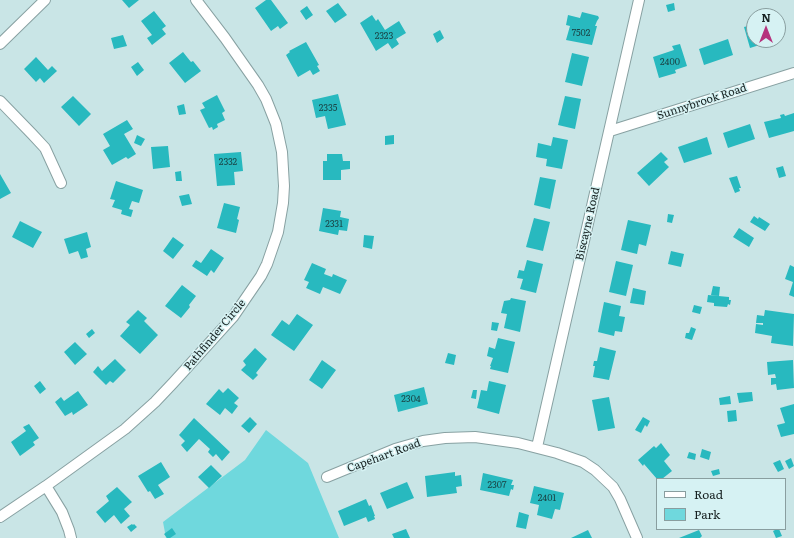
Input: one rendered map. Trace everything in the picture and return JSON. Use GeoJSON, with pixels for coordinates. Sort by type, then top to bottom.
{"type":"FeatureCollection","features":[{"type":"Feature","properties":{"kind":"street"},"geometry":{"type":"LineString","coordinates":[[0,44],[45,0]]}},
{"type":"Feature","properties":{"kind":"street","name":"Pathfinder Circle"},"geometry":{"type":"LineString","coordinates":[[0,517],[125,429],[174,383],[243,304],[267,264],[278,232],[283,203],[284,186],[282,152],[276,124],[266,99],[258,85],[196,0]]}},
{"type":"Feature","properties":{"kind":"street","name":"Biscayne Road"},"geometry":{"type":"LineString","coordinates":[[537,447],[639,0]]}},
{"type":"Feature","properties":{"kind":"street","name":"Sunnybrook Road"},"geometry":{"type":"LineString","coordinates":[[610,131],[794,73]]}},
{"type":"Feature","properties":{"kind":"street"},"geometry":{"type":"LineString","coordinates":[[0,102],[44,148],[62,183]]}},
{"type":"Feature","properties":{"kind":"street","name":"Capehart Road"},"geometry":{"type":"LineString","coordinates":[[327,477],[395,450],[423,441],[446,438],[475,437],[537,447],[582,462],[605,478],[620,499],[637,538]]}},
{"type":"Feature","properties":{"kind":"street"},"geometry":{"type":"LineString","coordinates":[[46,486],[62,512],[71,538]]}},
{"type":"Feature","properties":{"kind":"green space"},"geometry":{"type":"Polygon","coordinates":[[[266,430],[308,463],[339,538],[166,538],[163,522],[245,460],[266,430]]]}},
{"type":"Feature","properties":{"kind":"building"},"geometry":{"type":"Polygon","coordinates":[[[122,0],[139,0],[129,8],[122,0]]]}},
{"type":"Feature","properties":{"kind":"building"},"geometry":{"type":"Polygon","coordinates":[[[266,0],[271,0],[288,23],[280,29],[278,26],[271,31],[255,8],[266,0]]]}},
{"type":"Feature","properties":{"kind":"building"},"geometry":{"type":"Polygon","coordinates":[[[338,3],[347,15],[335,23],[326,11],[338,3]]]}},
{"type":"Feature","properties":{"kind":"building"},"geometry":{"type":"Polygon","coordinates":[[[674,3],[675,10],[668,12],[666,5],[674,3]]]}},
{"type":"Feature","properties":{"kind":"building"},"geometry":{"type":"Polygon","coordinates":[[[307,6],[313,15],[306,20],[300,11],[307,6]]]}},
{"type":"Feature","properties":{"kind":"building"},"geometry":{"type":"Polygon","coordinates":[[[154,11],[166,26],[162,29],[166,34],[152,45],[147,38],[152,35],[141,21],[154,11]]]}},
{"type":"Feature","properties":{"kind":"building"},"geometry":{"type":"Polygon","coordinates":[[[582,12],[598,16],[599,18],[595,26],[597,26],[592,45],[566,40],[570,26],[566,25],[568,15],[580,18],[582,12]]]}},
{"type":"Feature","properties":{"kind":"building"},"geometry":{"type":"Polygon","coordinates":[[[372,15],[376,21],[378,19],[385,30],[399,21],[406,33],[396,39],[399,44],[392,49],[388,43],[376,51],[360,23],[372,15]]]}},
{"type":"Feature","properties":{"kind":"building"},"geometry":{"type":"Polygon","coordinates":[[[440,30],[444,38],[437,43],[433,34],[440,30]]]}},
{"type":"Feature","properties":{"kind":"building"},"geometry":{"type":"Polygon","coordinates":[[[123,35],[127,46],[114,49],[111,38],[123,35]]]}},
{"type":"Feature","properties":{"kind":"building"},"geometry":{"type":"Polygon","coordinates":[[[728,39],[733,55],[704,65],[699,49],[728,39]]]}},
{"type":"Feature","properties":{"kind":"building"},"geometry":{"type":"Polygon","coordinates":[[[306,42],[319,65],[317,66],[320,71],[313,75],[310,70],[298,77],[286,55],[290,52],[289,51],[306,42]]]}},
{"type":"Feature","properties":{"kind":"building"},"geometry":{"type":"Polygon","coordinates":[[[680,44],[687,66],[675,70],[676,73],[659,78],[653,57],[674,50],[672,46],[680,44]]]}},
{"type":"Feature","properties":{"kind":"building"},"geometry":{"type":"Polygon","coordinates":[[[183,52],[201,71],[185,83],[169,63],[183,52]]]}},
{"type":"Feature","properties":{"kind":"building"},"geometry":{"type":"Polygon","coordinates":[[[572,53],[589,57],[582,86],[565,82],[572,53]]]}},
{"type":"Feature","properties":{"kind":"building"},"geometry":{"type":"Polygon","coordinates":[[[36,57],[48,70],[52,66],[57,71],[44,83],[40,78],[36,82],[24,69],[36,57]]]}},
{"type":"Feature","properties":{"kind":"building"},"geometry":{"type":"Polygon","coordinates":[[[138,62],[144,70],[137,76],[131,67],[138,62]]]}},
{"type":"Feature","properties":{"kind":"building"},"geometry":{"type":"Polygon","coordinates":[[[338,94],[346,125],[328,129],[325,116],[316,118],[312,100],[338,94]]]}},
{"type":"Feature","properties":{"kind":"building"},"geometry":{"type":"Polygon","coordinates":[[[217,95],[225,111],[222,113],[225,120],[217,124],[218,127],[213,130],[212,127],[209,128],[200,110],[205,108],[202,103],[217,95]]]}},
{"type":"Feature","properties":{"kind":"building"},"geometry":{"type":"Polygon","coordinates":[[[73,96],[91,114],[79,126],[61,107],[73,96]]]}},
{"type":"Feature","properties":{"kind":"building"},"geometry":{"type":"Polygon","coordinates":[[[565,96],[581,99],[575,129],[558,125],[565,96]]]}},
{"type":"Feature","properties":{"kind":"building"},"geometry":{"type":"Polygon","coordinates":[[[184,104],[186,114],[179,115],[177,106],[184,104]]]}},
{"type":"Feature","properties":{"kind":"building"},"geometry":{"type":"Polygon","coordinates":[[[794,113],[794,131],[769,138],[764,122],[781,118],[780,115],[784,114],[785,116],[794,113]]]}},
{"type":"Feature","properties":{"kind":"building"},"geometry":{"type":"Polygon","coordinates":[[[127,120],[133,129],[124,134],[136,154],[128,159],[126,157],[112,165],[103,150],[110,146],[103,134],[127,120]]]}},
{"type":"Feature","properties":{"kind":"building"},"geometry":{"type":"Polygon","coordinates":[[[750,124],[755,139],[728,148],[723,133],[750,124]]]}},
{"type":"Feature","properties":{"kind":"building"},"geometry":{"type":"Polygon","coordinates":[[[137,135],[145,139],[141,146],[134,143],[137,135]]]}},
{"type":"Feature","properties":{"kind":"building"},"geometry":{"type":"Polygon","coordinates":[[[394,135],[394,144],[385,145],[385,136],[394,135]]]}},
{"type":"Feature","properties":{"kind":"building"},"geometry":{"type":"Polygon","coordinates":[[[553,137],[568,140],[562,169],[546,166],[547,159],[536,157],[538,143],[551,146],[553,137]]]}},
{"type":"Feature","properties":{"kind":"building"},"geometry":{"type":"Polygon","coordinates":[[[707,137],[712,154],[684,163],[678,147],[707,137]]]}},
{"type":"Feature","properties":{"kind":"building"},"geometry":{"type":"Polygon","coordinates":[[[168,146],[170,167],[153,169],[151,147],[168,146]]]}},
{"type":"Feature","properties":{"kind":"building"},"geometry":{"type":"Polygon","coordinates":[[[241,152],[243,171],[234,172],[235,185],[217,186],[214,154],[241,152]]]}},
{"type":"Feature","properties":{"kind":"building"},"geometry":{"type":"Polygon","coordinates":[[[661,152],[668,159],[664,162],[669,167],[649,186],[637,173],[661,152]]]}},
{"type":"Feature","properties":{"kind":"building"},"geometry":{"type":"Polygon","coordinates":[[[327,154],[342,154],[343,161],[350,161],[350,169],[341,170],[341,180],[323,180],[323,161],[327,161],[327,154]]]}},
{"type":"Feature","properties":{"kind":"building"},"geometry":{"type":"Polygon","coordinates":[[[783,166],[786,176],[779,178],[776,168],[783,166]]]}},
{"type":"Feature","properties":{"kind":"building"},"geometry":{"type":"Polygon","coordinates":[[[181,171],[182,181],[176,181],[175,172],[181,171]]]}},
{"type":"Feature","properties":{"kind":"building"},"geometry":{"type":"Polygon","coordinates":[[[0,174],[11,193],[0,199],[0,174]]]}},
{"type":"Feature","properties":{"kind":"building"},"geometry":{"type":"Polygon","coordinates":[[[737,176],[741,188],[739,188],[740,191],[735,193],[729,178],[737,176]]]}},
{"type":"Feature","properties":{"kind":"building"},"geometry":{"type":"Polygon","coordinates":[[[540,177],[556,180],[550,209],[534,205],[540,177]]]}},
{"type":"Feature","properties":{"kind":"building"},"geometry":{"type":"Polygon","coordinates":[[[116,181],[143,190],[139,203],[132,201],[129,209],[133,210],[131,217],[121,214],[122,210],[112,207],[115,200],[110,199],[116,181]]]}},
{"type":"Feature","properties":{"kind":"building"},"geometry":{"type":"Polygon","coordinates":[[[189,194],[192,204],[182,206],[179,196],[189,194]]]}},
{"type":"Feature","properties":{"kind":"building"},"geometry":{"type":"Polygon","coordinates":[[[224,203],[240,207],[236,233],[217,228],[224,203]]]}},
{"type":"Feature","properties":{"kind":"building"},"geometry":{"type":"Polygon","coordinates":[[[323,208],[341,211],[340,217],[349,219],[347,231],[339,230],[338,235],[319,231],[323,208]]]}},
{"type":"Feature","properties":{"kind":"building"},"geometry":{"type":"Polygon","coordinates":[[[668,214],[674,215],[672,223],[667,222],[668,214]]]}},
{"type":"Feature","properties":{"kind":"building"},"geometry":{"type":"Polygon","coordinates":[[[754,216],[758,219],[759,217],[770,224],[765,231],[750,222],[754,216]]]}},
{"type":"Feature","properties":{"kind":"building"},"geometry":{"type":"Polygon","coordinates":[[[534,218],[550,222],[543,251],[526,247],[534,218]]]}},
{"type":"Feature","properties":{"kind":"building"},"geometry":{"type":"Polygon","coordinates":[[[628,220],[651,225],[646,246],[639,244],[637,254],[621,250],[628,220]]]}},
{"type":"Feature","properties":{"kind":"building"},"geometry":{"type":"Polygon","coordinates":[[[20,221],[42,232],[33,248],[12,237],[20,221]]]}},
{"type":"Feature","properties":{"kind":"building"},"geometry":{"type":"Polygon","coordinates":[[[739,228],[754,238],[749,247],[733,237],[739,228]]]}},
{"type":"Feature","properties":{"kind":"building"},"geometry":{"type":"Polygon","coordinates":[[[87,232],[91,247],[86,249],[88,257],[81,259],[78,251],[69,254],[64,239],[87,232]]]}},
{"type":"Feature","properties":{"kind":"building"},"geometry":{"type":"Polygon","coordinates":[[[364,235],[374,236],[372,249],[363,247],[364,235]]]}},
{"type":"Feature","properties":{"kind":"building"},"geometry":{"type":"Polygon","coordinates":[[[173,237],[184,245],[173,259],[163,251],[173,237]]]}},
{"type":"Feature","properties":{"kind":"building"},"geometry":{"type":"Polygon","coordinates":[[[211,249],[224,258],[214,273],[211,270],[207,276],[192,266],[196,260],[201,263],[211,249]]]}},
{"type":"Feature","properties":{"kind":"building"},"geometry":{"type":"Polygon","coordinates":[[[671,251],[684,254],[681,267],[668,264],[671,251]]]}},
{"type":"Feature","properties":{"kind":"building"},"geometry":{"type":"Polygon","coordinates":[[[527,260],[543,264],[536,293],[520,289],[523,279],[517,278],[519,270],[524,271],[527,260]]]}},
{"type":"Feature","properties":{"kind":"building"},"geometry":{"type":"Polygon","coordinates":[[[616,261],[633,265],[626,296],[609,292],[616,261]]]}},
{"type":"Feature","properties":{"kind":"building"},"geometry":{"type":"Polygon","coordinates":[[[312,263],[326,269],[324,274],[332,277],[333,274],[347,280],[340,294],[323,287],[320,294],[306,288],[309,282],[304,280],[312,263]]]}},
{"type":"Feature","properties":{"kind":"building"},"geometry":{"type":"Polygon","coordinates":[[[790,265],[794,267],[794,297],[789,295],[793,282],[785,279],[790,265]]]}},
{"type":"Feature","properties":{"kind":"building"},"geometry":{"type":"Polygon","coordinates":[[[182,285],[196,296],[189,305],[190,307],[181,318],[165,306],[182,285]]]}},
{"type":"Feature","properties":{"kind":"building"},"geometry":{"type":"Polygon","coordinates":[[[713,286],[720,287],[719,296],[711,295],[713,286]]]}},
{"type":"Feature","properties":{"kind":"building"},"geometry":{"type":"Polygon","coordinates":[[[633,288],[646,291],[644,305],[630,303],[633,288]]]}},
{"type":"Feature","properties":{"kind":"building"},"geometry":{"type":"Polygon","coordinates":[[[708,295],[729,297],[729,300],[731,300],[730,305],[728,304],[727,307],[714,306],[714,303],[707,302],[708,295]]]}},
{"type":"Feature","properties":{"kind":"building"},"geometry":{"type":"Polygon","coordinates":[[[511,298],[526,301],[520,332],[504,328],[507,314],[501,313],[504,301],[510,300],[511,298]]]}},
{"type":"Feature","properties":{"kind":"building"},"geometry":{"type":"Polygon","coordinates":[[[604,302],[621,306],[619,316],[625,317],[622,332],[615,331],[614,336],[598,332],[604,302]]]}},
{"type":"Feature","properties":{"kind":"building"},"geometry":{"type":"Polygon","coordinates":[[[694,305],[702,307],[700,314],[692,312],[694,305]]]}},
{"type":"Feature","properties":{"kind":"building"},"geometry":{"type":"Polygon","coordinates":[[[138,310],[147,318],[144,321],[158,335],[140,354],[120,336],[130,325],[126,322],[138,310]]]}},
{"type":"Feature","properties":{"kind":"building"},"geometry":{"type":"Polygon","coordinates":[[[765,310],[794,314],[793,346],[771,343],[772,336],[755,333],[756,324],[763,325],[763,323],[756,323],[757,315],[764,316],[765,310]]]}},
{"type":"Feature","properties":{"kind":"building"},"geometry":{"type":"Polygon","coordinates":[[[297,314],[313,325],[294,351],[271,335],[282,320],[289,325],[297,314]]]}},
{"type":"Feature","properties":{"kind":"building"},"geometry":{"type":"Polygon","coordinates":[[[492,322],[499,323],[497,331],[491,330],[492,322]]]}},
{"type":"Feature","properties":{"kind":"building"},"geometry":{"type":"Polygon","coordinates":[[[691,327],[696,329],[692,340],[685,338],[686,333],[689,333],[691,327]]]}},
{"type":"Feature","properties":{"kind":"building"},"geometry":{"type":"Polygon","coordinates":[[[92,329],[95,333],[89,338],[86,334],[92,329]]]}},
{"type":"Feature","properties":{"kind":"building"},"geometry":{"type":"Polygon","coordinates":[[[498,338],[515,342],[508,373],[490,369],[493,358],[487,356],[489,347],[495,349],[498,338]]]}},
{"type":"Feature","properties":{"kind":"building"},"geometry":{"type":"Polygon","coordinates":[[[75,342],[87,354],[75,365],[64,352],[75,342]]]}},
{"type":"Feature","properties":{"kind":"building"},"geometry":{"type":"Polygon","coordinates":[[[600,347],[616,351],[609,380],[593,377],[595,366],[593,366],[594,361],[597,361],[600,347]]]}},
{"type":"Feature","properties":{"kind":"building"},"geometry":{"type":"Polygon","coordinates":[[[255,348],[267,359],[256,373],[258,375],[253,380],[241,370],[246,365],[243,361],[255,348]]]}},
{"type":"Feature","properties":{"kind":"building"},"geometry":{"type":"Polygon","coordinates":[[[448,353],[456,355],[454,365],[445,363],[448,353]]]}},
{"type":"Feature","properties":{"kind":"building"},"geometry":{"type":"Polygon","coordinates":[[[115,359],[126,370],[113,383],[110,381],[106,385],[93,372],[98,366],[102,371],[115,359]]]}},
{"type":"Feature","properties":{"kind":"building"},"geometry":{"type":"Polygon","coordinates":[[[322,360],[336,370],[322,389],[309,380],[322,360]]]}},
{"type":"Feature","properties":{"kind":"building"},"geometry":{"type":"Polygon","coordinates":[[[793,360],[794,388],[777,390],[776,384],[771,385],[771,378],[776,378],[775,374],[768,375],[767,362],[793,360]]]}},
{"type":"Feature","properties":{"kind":"building"},"geometry":{"type":"Polygon","coordinates":[[[40,381],[46,389],[40,394],[34,386],[40,381]]]}},
{"type":"Feature","properties":{"kind":"building"},"geometry":{"type":"Polygon","coordinates":[[[489,381],[506,385],[499,414],[477,408],[481,390],[487,391],[489,381]]]}},
{"type":"Feature","properties":{"kind":"building"},"geometry":{"type":"Polygon","coordinates":[[[424,387],[428,404],[398,412],[394,395],[424,387]]]}},
{"type":"Feature","properties":{"kind":"building"},"geometry":{"type":"Polygon","coordinates":[[[228,388],[239,398],[234,403],[238,406],[232,414],[225,408],[220,415],[206,404],[219,389],[223,393],[228,388]]]}},
{"type":"Feature","properties":{"kind":"building"},"geometry":{"type":"Polygon","coordinates":[[[473,390],[477,390],[476,399],[471,398],[473,390]]]}},
{"type":"Feature","properties":{"kind":"building"},"geometry":{"type":"Polygon","coordinates":[[[78,391],[88,405],[73,415],[72,412],[65,416],[55,402],[61,397],[64,401],[78,391]]]}},
{"type":"Feature","properties":{"kind":"building"},"geometry":{"type":"Polygon","coordinates":[[[752,392],[753,401],[739,403],[737,393],[752,392]]]}},
{"type":"Feature","properties":{"kind":"building"},"geometry":{"type":"Polygon","coordinates":[[[730,396],[731,404],[720,405],[719,398],[730,396]]]}},
{"type":"Feature","properties":{"kind":"building"},"geometry":{"type":"Polygon","coordinates":[[[609,397],[615,428],[598,431],[592,400],[609,397]]]}},
{"type":"Feature","properties":{"kind":"building"},"geometry":{"type":"Polygon","coordinates":[[[794,404],[794,434],[781,437],[777,425],[785,423],[780,408],[794,404]]]}},
{"type":"Feature","properties":{"kind":"building"},"geometry":{"type":"Polygon","coordinates":[[[736,410],[737,421],[728,422],[727,411],[736,410]]]}},
{"type":"Feature","properties":{"kind":"building"},"geometry":{"type":"Polygon","coordinates":[[[250,417],[257,424],[249,433],[241,426],[250,417]]]}},
{"type":"Feature","properties":{"kind":"building"},"geometry":{"type":"Polygon","coordinates":[[[643,417],[650,421],[647,427],[645,425],[641,433],[635,430],[643,417]]]}},
{"type":"Feature","properties":{"kind":"building"},"geometry":{"type":"Polygon","coordinates":[[[194,418],[230,452],[222,461],[216,454],[213,457],[208,452],[210,449],[199,439],[187,452],[181,445],[185,441],[179,435],[194,418]]]}},
{"type":"Feature","properties":{"kind":"building"},"geometry":{"type":"Polygon","coordinates":[[[29,424],[39,438],[33,442],[35,445],[20,456],[11,442],[26,431],[23,427],[29,424]]]}},
{"type":"Feature","properties":{"kind":"building"},"geometry":{"type":"Polygon","coordinates":[[[661,443],[670,455],[664,461],[672,471],[663,478],[656,478],[644,464],[643,466],[638,460],[654,446],[656,448],[661,443]]]}},
{"type":"Feature","properties":{"kind":"building"},"geometry":{"type":"Polygon","coordinates":[[[702,449],[711,452],[709,460],[700,457],[702,449]]]}},
{"type":"Feature","properties":{"kind":"building"},"geometry":{"type":"Polygon","coordinates":[[[689,452],[696,454],[695,460],[687,458],[689,452]]]}},
{"type":"Feature","properties":{"kind":"building"},"geometry":{"type":"Polygon","coordinates":[[[791,458],[794,466],[789,469],[785,461],[791,458]]]}},
{"type":"Feature","properties":{"kind":"building"},"geometry":{"type":"Polygon","coordinates":[[[780,460],[784,469],[778,472],[773,463],[780,460]]]}},
{"type":"Feature","properties":{"kind":"building"},"geometry":{"type":"Polygon","coordinates":[[[161,462],[170,477],[158,485],[164,494],[155,499],[150,491],[148,492],[138,476],[161,462]]]}},
{"type":"Feature","properties":{"kind":"building"},"geometry":{"type":"Polygon","coordinates":[[[211,465],[222,476],[209,488],[198,477],[211,465]]]}},
{"type":"Feature","properties":{"kind":"building"},"geometry":{"type":"Polygon","coordinates":[[[719,469],[720,474],[713,476],[711,471],[719,469]]]}},
{"type":"Feature","properties":{"kind":"building"},"geometry":{"type":"Polygon","coordinates":[[[455,472],[455,476],[461,475],[462,486],[456,487],[457,493],[427,497],[425,476],[455,472]]]}},
{"type":"Feature","properties":{"kind":"building"},"geometry":{"type":"Polygon","coordinates":[[[483,473],[513,480],[511,485],[514,485],[513,490],[511,489],[509,496],[480,490],[483,473]]]}},
{"type":"Feature","properties":{"kind":"building"},"geometry":{"type":"Polygon","coordinates":[[[407,482],[414,498],[387,509],[380,493],[407,482]]]}},
{"type":"Feature","properties":{"kind":"building"},"geometry":{"type":"Polygon","coordinates":[[[534,486],[564,493],[560,510],[555,509],[552,519],[537,515],[539,505],[530,503],[534,486]]]}},
{"type":"Feature","properties":{"kind":"building"},"geometry":{"type":"Polygon","coordinates":[[[117,487],[132,502],[124,509],[130,516],[121,524],[114,515],[105,523],[96,512],[109,501],[106,496],[117,487]]]}},
{"type":"Feature","properties":{"kind":"building"},"geometry":{"type":"Polygon","coordinates":[[[366,499],[369,506],[371,505],[375,519],[368,522],[366,517],[344,526],[338,511],[366,499]]]}},
{"type":"Feature","properties":{"kind":"building"},"geometry":{"type":"Polygon","coordinates":[[[519,512],[529,515],[526,529],[516,527],[519,512]]]}},
{"type":"Feature","properties":{"kind":"building"},"geometry":{"type":"Polygon","coordinates":[[[132,524],[137,527],[131,532],[127,527],[132,524]]]}},
{"type":"Feature","properties":{"kind":"building"},"geometry":{"type":"Polygon","coordinates":[[[172,528],[176,534],[170,538],[167,538],[164,534],[172,528]]]}},
{"type":"Feature","properties":{"kind":"building"},"geometry":{"type":"Polygon","coordinates":[[[406,529],[410,538],[394,538],[392,534],[406,529]]]}},
{"type":"Feature","properties":{"kind":"building"},"geometry":{"type":"Polygon","coordinates":[[[588,530],[592,538],[571,538],[588,530]]]}},
{"type":"Feature","properties":{"kind":"building"},"geometry":{"type":"Polygon","coordinates":[[[699,530],[702,536],[700,538],[679,538],[699,530]]]}},
{"type":"Feature","properties":{"kind":"building"},"geometry":{"type":"Polygon","coordinates":[[[779,530],[782,536],[776,538],[773,531],[779,530]]]}}]}
